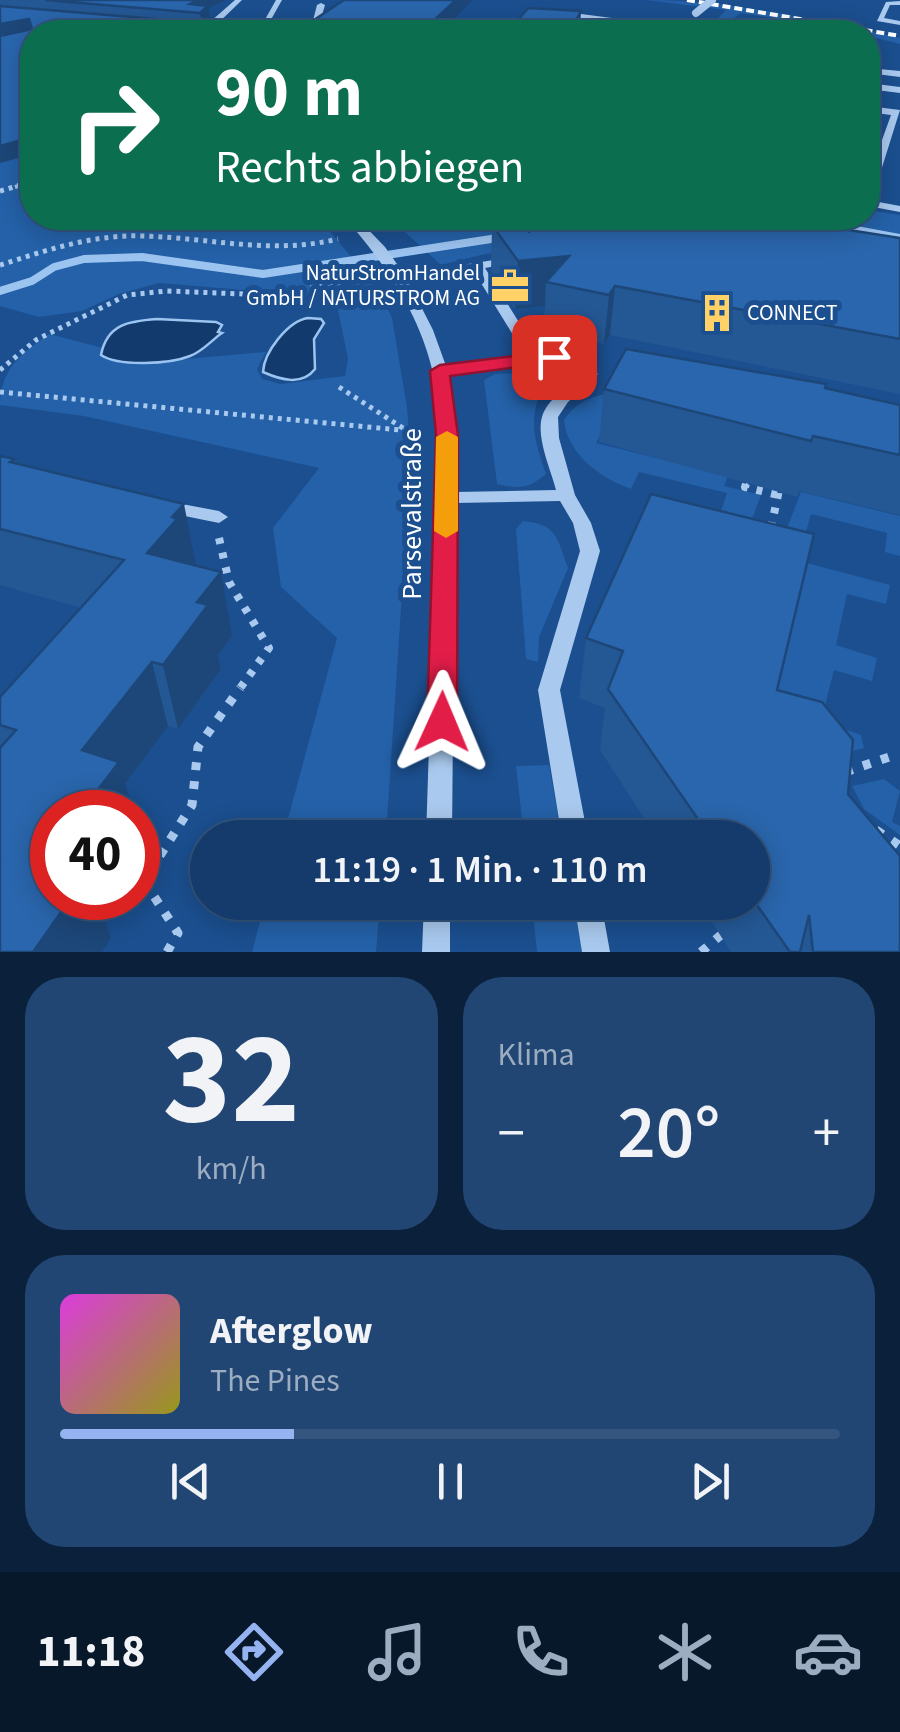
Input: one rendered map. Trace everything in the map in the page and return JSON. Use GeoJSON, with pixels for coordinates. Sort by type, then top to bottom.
{"type":"FeatureCollection","features":[{"type":"Feature","properties":{"kind":"street"},"geometry":{"type":"LineString","coordinates":[[219,20],[239,0]]}},
{"type":"Feature","properties":{"kind":"street"},"geometry":{"type":"LineString","coordinates":[[690,20],[712,0]]}},
{"type":"Feature","properties":{"kind":"street"},"geometry":{"type":"LineString","coordinates":[[900,3],[888,3],[880,19],[900,23]]}},
{"type":"Feature","properties":{"kind":"street"},"geometry":{"type":"LineString","coordinates":[[317,20],[321,5]]}},
{"type":"Feature","properties":{"kind":"street"},"geometry":{"type":"LineString","coordinates":[[575,15],[582,5]]}},
{"type":"Feature","properties":{"kind":"street"},"geometry":{"type":"LineString","coordinates":[[546,12],[608,20]]}},
{"type":"Feature","properties":{"kind":"street"},"geometry":{"type":"LineString","coordinates":[[880,161],[898,113]]}},
{"type":"Feature","properties":{"kind":"street","name":"Parsevalstraße"},"geometry":{"type":"LineString","coordinates":[[364,230],[398,273],[440,371],[447,435],[439,820]]}},
{"type":"Feature","properties":{"kind":"street"},"geometry":{"type":"LineString","coordinates":[[398,273],[535,256]]}},
{"type":"Feature","properties":{"kind":"street"},"geometry":{"type":"LineString","coordinates":[[477,266],[535,359]]}},
{"type":"Feature","properties":{"kind":"street"},"geometry":{"type":"LineString","coordinates":[[440,371],[554,357],[590,374],[609,378]]}},
{"type":"Feature","properties":{"kind":"street"},"geometry":{"type":"LineString","coordinates":[[573,820],[549,690],[590,550],[582,522],[566,495],[551,438],[550,418],[562,398],[590,374]]}},
{"type":"Feature","properties":{"kind":"street"},"geometry":{"type":"LineString","coordinates":[[446,498],[566,495]]}},
{"type":"Feature","properties":{"kind":"street"},"geometry":{"type":"LineString","coordinates":[[141,501],[219,516]]}},
{"type":"Feature","properties":{"kind":"street"},"geometry":{"type":"LineString","coordinates":[[436,952],[437,920]]}},
{"type":"Feature","properties":{"kind":"street"},"geometry":{"type":"LineString","coordinates":[[590,920],[596,952]]}},
{"type":"Feature","properties":{"kind":"path"},"geometry":{"type":"LineString","coordinates":[[0,265],[54,246],[102,237],[146,236],[276,248],[395,230]]}},
{"type":"Feature","properties":{"kind":"path"},"geometry":{"type":"LineString","coordinates":[[0,370],[36,340],[127,295],[268,295],[361,280]]}},
{"type":"Feature","properties":{"kind":"path"},"geometry":{"type":"LineString","coordinates":[[339,387],[407,431]]}},
{"type":"Feature","properties":{"kind":"path"},"geometry":{"type":"LineString","coordinates":[[0,392],[447,435]]}},
{"type":"Feature","properties":{"kind":"path"},"geometry":{"type":"LineString","coordinates":[[746,484],[745,487],[778,492],[770,535]]}},
{"type":"Feature","properties":{"kind":"path"},"geometry":{"type":"LineString","coordinates":[[167,952],[178,932],[144,881],[192,806],[198,747],[269,648],[228,578],[218,552],[219,516]]}},
{"type":"Feature","properties":{"kind":"path"},"geometry":{"type":"LineString","coordinates":[[830,777],[892,756]]}},
{"type":"Feature","properties":{"kind":"path"},"geometry":{"type":"LineString","coordinates":[[868,824],[900,848],[886,856]]}},
{"type":"Feature","properties":{"kind":"path"},"geometry":{"type":"LineString","coordinates":[[701,952],[722,935]]}},
{"type":"Feature","properties":{"kind":"shaded area"},"geometry":{"type":"Polygon","coordinates":[[[646,0],[710,3],[813,20],[740,13],[732,20],[716,20],[726,10],[646,0]]]}},
{"type":"Feature","properties":{"kind":"shaded area"},"geometry":{"type":"Polygon","coordinates":[[[880,34],[900,38],[900,44],[880,39],[880,34]]]}},
{"type":"Feature","properties":{"kind":"shaded area"},"geometry":{"type":"Polygon","coordinates":[[[0,64],[20,67],[20,230],[329,230],[380,292],[392,318],[411,457],[387,820],[288,820],[337,638],[281,587],[273,528],[319,468],[84,416],[0,405],[8,372],[49,334],[103,348],[102,355],[174,360],[266,352],[257,369],[262,379],[281,384],[345,376],[348,359],[338,310],[306,294],[300,286],[267,292],[159,283],[119,294],[82,311],[39,317],[0,306],[0,64]]]}},
{"type":"Feature","properties":{"kind":"shaded area"},"geometry":{"type":"Polygon","coordinates":[[[880,212],[900,215],[900,275],[641,230],[880,230],[880,212]]]}},
{"type":"Feature","properties":{"kind":"shaded area"},"geometry":{"type":"Polygon","coordinates":[[[403,230],[641,230],[485,254],[441,265],[403,230]]]}},
{"type":"Feature","properties":{"kind":"shaded area"},"geometry":{"type":"Polygon","coordinates":[[[308,318],[324,323],[314,339],[315,369],[298,380],[263,372],[278,339],[308,318]]]}},
{"type":"Feature","properties":{"kind":"shaded area"},"geometry":{"type":"Polygon","coordinates":[[[157,319],[216,322],[222,325],[218,332],[222,333],[194,354],[170,361],[132,363],[101,355],[108,337],[121,326],[157,319]]]}},
{"type":"Feature","properties":{"kind":"shaded area"},"geometry":{"type":"Polygon","coordinates":[[[542,372],[570,380],[542,391],[537,401],[535,432],[546,474],[523,486],[497,484],[484,380],[495,374],[542,372]]]}},
{"type":"Feature","properties":{"kind":"shaded area"},"geometry":{"type":"Polygon","coordinates":[[[632,390],[620,400],[596,443],[728,476],[724,486],[761,495],[752,519],[721,511],[727,493],[639,472],[631,489],[597,471],[578,454],[564,420],[578,405],[594,397],[632,390]]]}},
{"type":"Feature","properties":{"kind":"shaded area"},"geometry":{"type":"Polygon","coordinates":[[[801,492],[900,516],[900,556],[885,552],[887,533],[811,514],[806,532],[787,528],[801,492]]]}},
{"type":"Feature","properties":{"kind":"shaded area"},"geometry":{"type":"Polygon","coordinates":[[[523,521],[550,530],[568,568],[539,637],[538,662],[526,659],[516,529],[523,521]]]}},
{"type":"Feature","properties":{"kind":"shaded area"},"geometry":{"type":"Polygon","coordinates":[[[784,557],[890,585],[886,604],[847,594],[836,645],[877,658],[872,681],[834,670],[821,721],[861,735],[864,748],[827,758],[768,695],[784,557]]]}},
{"type":"Feature","properties":{"kind":"shaded area"},"geometry":{"type":"Polygon","coordinates":[[[549,765],[559,820],[522,820],[516,766],[549,765]]]}},
{"type":"Feature","properties":{"kind":"shaded area"},"geometry":{"type":"Polygon","coordinates":[[[884,779],[900,791],[892,822],[900,826],[900,835],[864,809],[852,786],[884,779]]]}},
{"type":"Feature","properties":{"kind":"shaded area"},"geometry":{"type":"Polygon","coordinates":[[[260,920],[379,920],[376,952],[252,952],[260,920]]]}},
{"type":"Feature","properties":{"kind":"shaded area"},"geometry":{"type":"Polygon","coordinates":[[[534,920],[577,920],[583,952],[537,952],[534,920]]]}},
{"type":"Feature","properties":{"kind":"building"},"geometry":{"type":"Polygon","coordinates":[[[45,0],[199,0],[190,4],[208,6],[200,13],[45,0]]]}},
{"type":"Feature","properties":{"kind":"building"},"geometry":{"type":"Polygon","coordinates":[[[344,0],[456,0],[434,20],[314,20],[344,0]]]}},
{"type":"Feature","properties":{"kind":"building"},"geometry":{"type":"Polygon","coordinates":[[[0,6],[168,20],[29,19],[0,24],[0,6]]]}},
{"type":"Feature","properties":{"kind":"building"},"geometry":{"type":"Polygon","coordinates":[[[528,8],[581,11],[576,20],[518,20],[528,8]]]}},
{"type":"Feature","properties":{"kind":"building"},"geometry":{"type":"Polygon","coordinates":[[[20,32],[20,140],[0,146],[0,36],[20,32]]]}},
{"type":"Feature","properties":{"kind":"building"},"geometry":{"type":"Polygon","coordinates":[[[496,230],[849,230],[900,238],[900,339],[615,286],[609,295],[546,282],[569,256],[518,261],[496,230]]]}},
{"type":"Feature","properties":{"kind":"building"},"geometry":{"type":"Polygon","coordinates":[[[626,349],[826,384],[825,388],[900,405],[900,455],[813,436],[811,441],[604,389],[626,349]]]}},
{"type":"Feature","properties":{"kind":"building"},"geometry":{"type":"Polygon","coordinates":[[[0,456],[15,459],[10,462],[184,504],[172,517],[177,519],[147,553],[221,572],[197,602],[208,605],[163,665],[152,662],[82,750],[119,762],[98,790],[30,790],[30,920],[56,920],[33,952],[0,952],[0,748],[16,730],[0,725],[0,697],[124,560],[0,529],[0,456]]]}},
{"type":"Feature","properties":{"kind":"building"},"geometry":{"type":"Polygon","coordinates":[[[651,494],[814,534],[777,690],[822,702],[853,740],[848,794],[900,856],[900,952],[813,952],[809,915],[800,952],[790,952],[767,920],[770,820],[699,820],[608,689],[623,651],[586,638],[651,494]]]}},
{"type":"Feature","properties":{"kind":"waterway"},"geometry":{"type":"LineString","coordinates":[[0,291],[32,281],[54,267],[84,259],[142,257],[263,274],[491,239],[527,230]]}},
{"type":"Feature","properties":{"kind":"waterway"},"geometry":{"type":"LineString","coordinates":[[856,230],[900,238]]}},
{"type":"Feature","properties":{"kind":"railway"},"geometry":{"type":"LineString","coordinates":[[687,0],[805,20]]}},
{"type":"Feature","properties":{"kind":"railway"},"geometry":{"type":"LineString","coordinates":[[880,33],[900,36]]}},
{"type":"Feature","properties":{"kind":"slow traffic"},"geometry":{"type":"LineString","coordinates":[[446,531],[447,437]]}},
{"type":"Feature","properties":{"kind":"place","name":"NaturStromHandel GmbH / NATURSTROM AG"},"geometry":{"type":"Point","coordinates":[510,286]}},
{"type":"Feature","properties":{"kind":"place","name":"CONNECT"},"geometry":{"type":"Point","coordinates":[717,313]}},
{"type":"Feature","properties":{"kind":"route"},"geometry":{"type":"LineString","coordinates":[[442,722],[447,435],[440,371],[554,357]]}}]}
